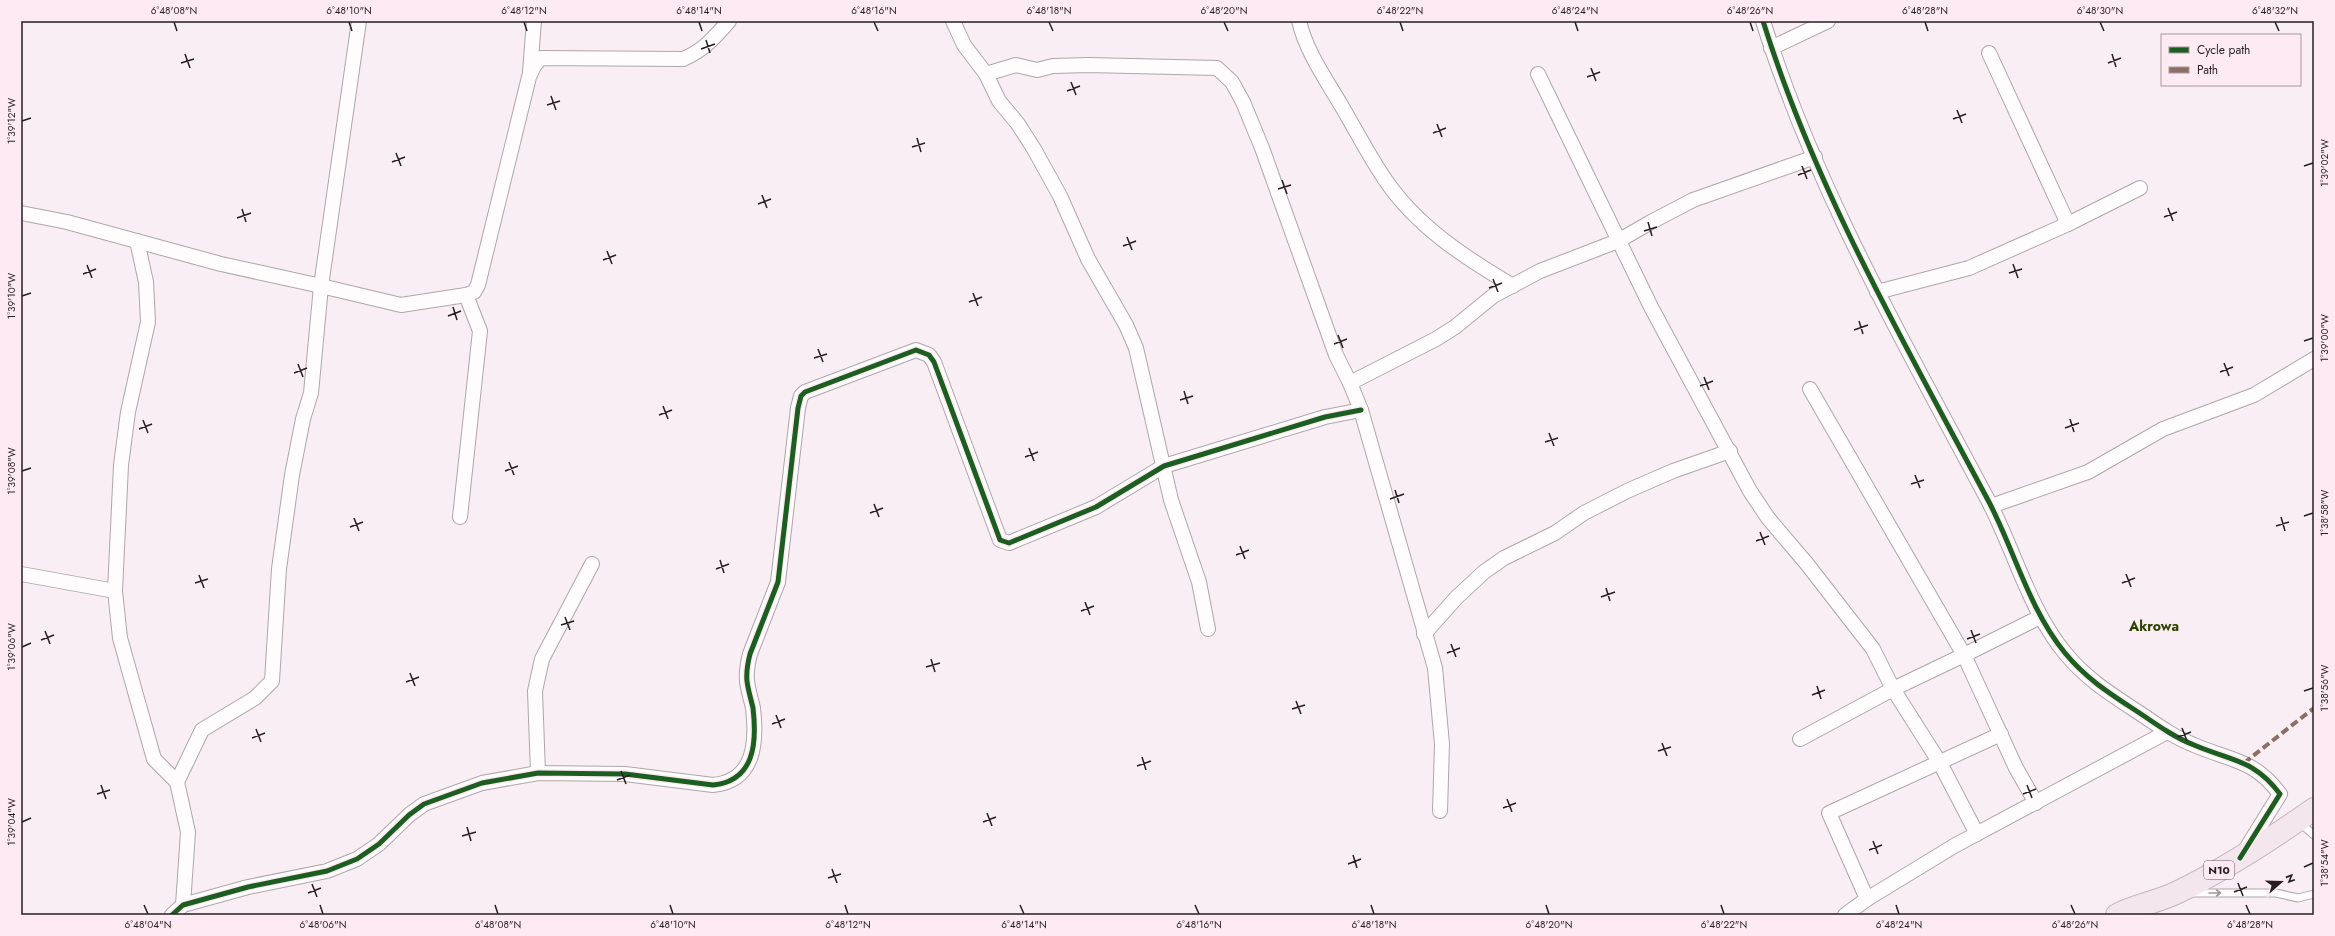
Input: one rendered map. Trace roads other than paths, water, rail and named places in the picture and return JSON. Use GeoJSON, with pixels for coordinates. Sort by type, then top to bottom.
{"type":"FeatureCollection","features":[{"type":"Feature","properties":{"kind":"highway","name":"N10"},"geometry":{"type":"LineString","coordinates":[[2117,915],[2176,893],[2240,858],[2306,815]]}},
{"type":"Feature","properties":{"kind":"street"},"geometry":{"type":"LineString","coordinates":[[177,782],[202,730],[255,698],[272,681],[280,569],[292,476],[303,419],[311,393],[321,286],[359,21]]}},
{"type":"Feature","properties":{"kind":"street"},"geometry":{"type":"LineString","coordinates":[[21,212],[67,222],[221,264],[401,304],[466,295],[474,292],[478,285],[529,77],[534,21]]}},
{"type":"Feature","properties":{"kind":"street"},"geometry":{"type":"LineString","coordinates":[[529,77],[534,66],[541,58],[683,59],[696,54],[707,45],[729,21]]}},
{"type":"Feature","properties":{"kind":"street"},"geometry":{"type":"LineString","coordinates":[[953,21],[964,45],[986,74],[999,101],[1018,124],[1034,149],[1060,196],[1088,259],[1126,325],[1136,348],[1178,525],[1199,582],[1208,629]]}},
{"type":"Feature","properties":{"kind":"street"},"geometry":{"type":"LineString","coordinates":[[1299,21],[1302,35],[1318,67],[1384,179],[1418,220],[1463,257],[1513,286]]}},
{"type":"Feature","properties":{"kind":"street"},"geometry":{"type":"LineString","coordinates":[[1763,21],[1771,48],[1814,157],[1847,232],[1877,292],[1991,506],[2040,617],[2064,652],[2086,675],[2112,697],[2167,732],[2193,745],[2244,763],[2258,770],[2270,780],[2280,794],[2240,858]]}},
{"type":"Feature","properties":{"kind":"street"},"geometry":{"type":"LineString","coordinates":[[1771,48],[1828,21]]}},
{"type":"Feature","properties":{"kind":"street"},"geometry":{"type":"LineString","coordinates":[[1989,53],[2068,224]]}},
{"type":"Feature","properties":{"kind":"street"},"geometry":{"type":"LineString","coordinates":[[986,74],[1016,65],[1037,70],[1053,66],[1088,65],[1217,68],[1232,82],[1243,102],[1262,148],[1336,355],[1361,410],[1405,559],[1424,634],[1435,668],[1442,744],[1440,811]]}},
{"type":"Feature","properties":{"kind":"street"},"geometry":{"type":"LineString","coordinates":[[1538,74],[1651,307],[1730,451],[1750,491],[1768,518],[1807,564],[1873,650],[1893,689],[1940,763],[1977,834]]}},
{"type":"Feature","properties":{"kind":"street"},"geometry":{"type":"LineString","coordinates":[[1350,383],[1436,339],[1455,327],[1493,296],[1540,271],[1618,241],[1693,200],[1814,157]]}},
{"type":"Feature","properties":{"kind":"street"},"geometry":{"type":"LineString","coordinates":[[1877,292],[1969,268],[2068,224],[2140,188]]}},
{"type":"Feature","properties":{"kind":"street"},"geometry":{"type":"LineString","coordinates":[[138,241],[146,282],[148,322],[128,412],[121,465],[115,591],[120,638],[154,759],[177,782],[188,832],[183,905]]}},
{"type":"Feature","properties":{"kind":"street"},"geometry":{"type":"LineString","coordinates":[[460,516],[480,331],[466,295]]}},
{"type":"Feature","properties":{"kind":"street"},"geometry":{"type":"LineString","coordinates":[[172,915],[183,905],[248,887],[327,871],[357,859],[379,844],[408,815],[424,804],[482,783],[538,773],[625,774],[713,785],[726,784],[743,773],[754,748],[754,724],[747,681],[747,665],[778,582],[798,408],[801,396],[805,392],[916,350],[929,355],[934,362],[960,429],[1000,540],[1004,543],[1008,543],[1096,507],[1164,466],[1325,417],[1361,410]]}},
{"type":"Feature","properties":{"kind":"street"},"geometry":{"type":"LineString","coordinates":[[1991,506],[2088,472],[2163,430],[2254,395],[2314,360]]}},
{"type":"Feature","properties":{"kind":"street"},"geometry":{"type":"LineString","coordinates":[[1810,389],[1964,656],[2016,768],[2036,803]]}},
{"type":"Feature","properties":{"kind":"street"},"geometry":{"type":"LineString","coordinates":[[1424,634],[1456,598],[1484,572],[1504,558],[1555,533],[1584,513],[1627,491],[1673,471],[1730,451]]}},
{"type":"Feature","properties":{"kind":"street"},"geometry":{"type":"LineString","coordinates":[[538,773],[535,691],[542,659],[592,564]]}},
{"type":"Feature","properties":{"kind":"street"},"geometry":{"type":"LineString","coordinates":[[21,574],[115,591]]}},
{"type":"Feature","properties":{"kind":"street"},"geometry":{"type":"LineString","coordinates":[[1800,739],[1893,689],[1964,656],[2040,617]]}},
{"type":"Feature","properties":{"kind":"street"},"geometry":{"type":"LineString","coordinates":[[1845,915],[1867,899],[1977,834],[2167,732]]}},
{"type":"Feature","properties":{"kind":"street"},"geometry":{"type":"LineString","coordinates":[[1867,899],[1829,813],[2001,734]]}},
{"type":"Feature","properties":{"kind":"lane"},"geometry":{"type":"LineString","coordinates":[[2306,815],[2314,835]]}},
{"type":"Feature","properties":{"kind":"lane"},"geometry":{"type":"LineString","coordinates":[[2176,893],[2276,893],[2288,898],[2298,898],[2314,894]]}},
{"type":"Feature","properties":{"kind":"district","name":"Akrowa"},"geometry":{"type":"Point","coordinates":[2154,626]}}]}
